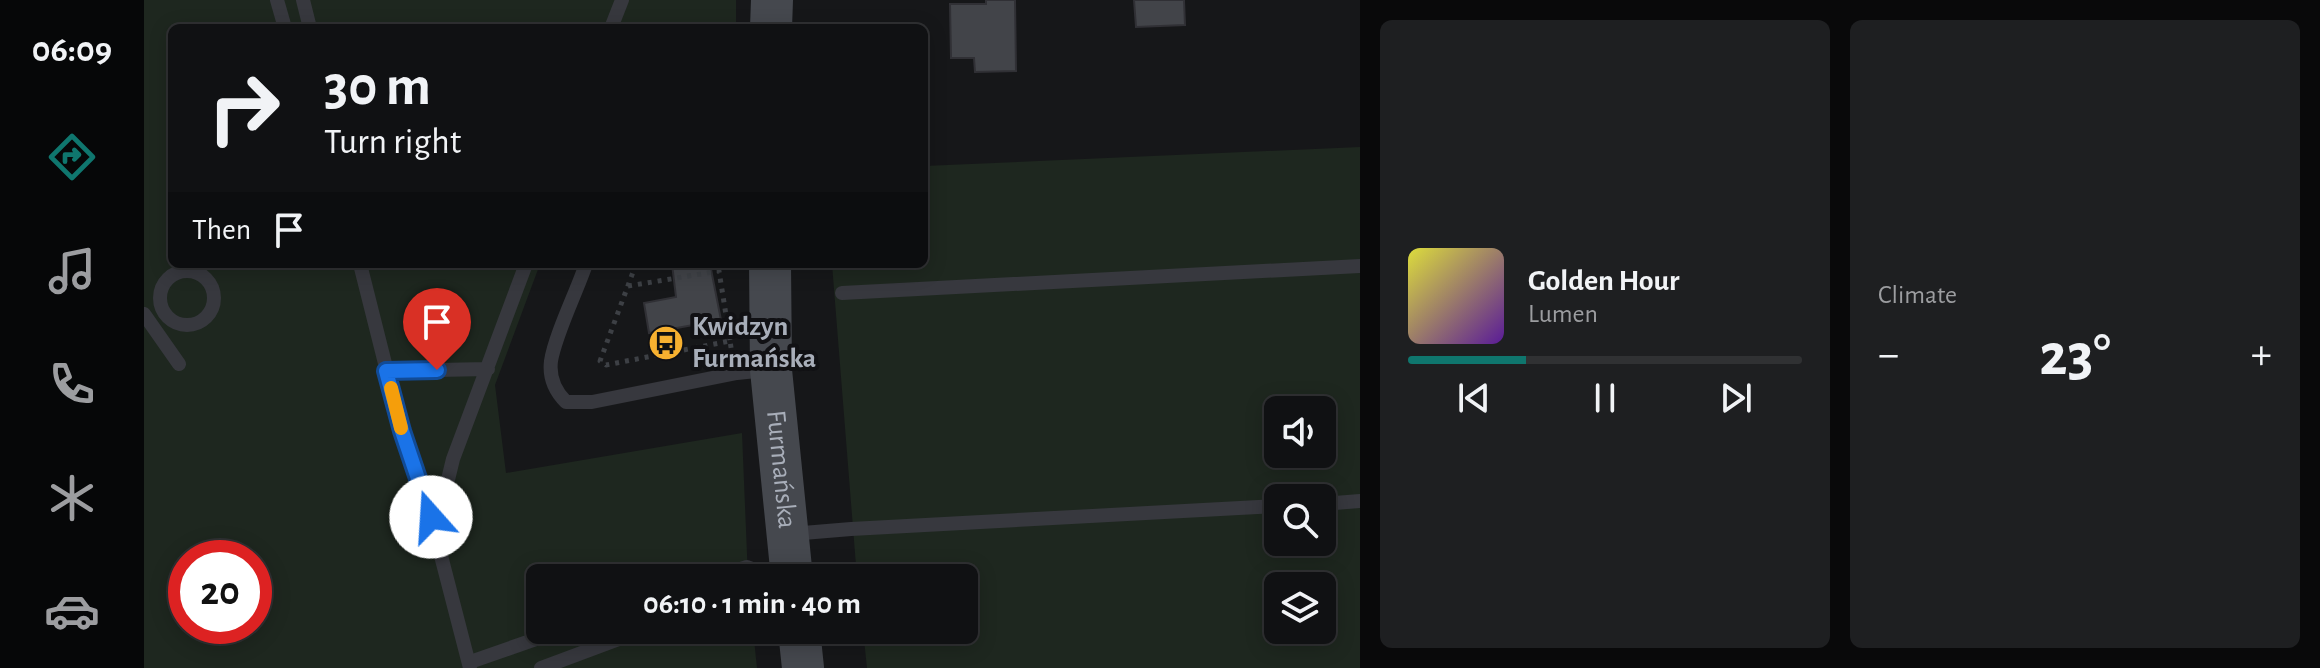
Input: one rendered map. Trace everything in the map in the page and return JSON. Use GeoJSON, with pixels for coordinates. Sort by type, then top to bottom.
{"type":"FeatureCollection","features":[{"type":"Feature","properties":{"kind":"street"},"geometry":{"type":"LineString","coordinates":[[771,24],[772,0]]}},
{"type":"Feature","properties":{"kind":"street","name":"Furmańska"},"geometry":{"type":"LineString","coordinates":[[769,268],[754,372],[779,564]]}},
{"type":"Feature","properties":{"kind":"street"},"geometry":{"type":"LineString","coordinates":[[800,644],[803,668]]}},
{"type":"Feature","properties":{"kind":"lane"},"geometry":{"type":"LineString","coordinates":[[277,0],[284,24]]}},
{"type":"Feature","properties":{"kind":"lane"},"geometry":{"type":"LineString","coordinates":[[303,0],[309,24]]}},
{"type":"Feature","properties":{"kind":"lane"},"geometry":{"type":"LineString","coordinates":[[613,24],[622,0]]}},
{"type":"Feature","properties":{"kind":"lane"},"geometry":{"type":"LineString","coordinates":[[842,293],[1360,266]]}},
{"type":"Feature","properties":{"kind":"lane"},"geometry":{"type":"LineString","coordinates":[[361,268],[402,431],[431,517],[470,665],[526,644]]}},
{"type":"Feature","properties":{"kind":"lane"},"geometry":{"type":"LineString","coordinates":[[431,517],[444,496],[453,459],[525,268]]}},
{"type":"Feature","properties":{"kind":"lane"},"geometry":{"type":"LineString","coordinates":[[585,268],[551,362],[553,383],[566,402],[592,402],[754,372]]}},
{"type":"Feature","properties":{"kind":"lane"},"geometry":{"type":"LineString","coordinates":[[144,295],[160,296]]}},
{"type":"Feature","properties":{"kind":"lane"},"geometry":{"type":"LineString","coordinates":[[144,314],[179,364]]}},
{"type":"Feature","properties":{"kind":"lane"},"geometry":{"type":"LineString","coordinates":[[386,371],[488,369]]}},
{"type":"Feature","properties":{"kind":"lane"},"geometry":{"type":"LineString","coordinates":[[1336,503],[1360,501]]}},
{"type":"Feature","properties":{"kind":"lane"},"geometry":{"type":"LineString","coordinates":[[785,564],[851,529],[1264,507]]}},
{"type":"Feature","properties":{"kind":"lane"},"geometry":{"type":"LineString","coordinates":[[541,668],[605,644]]}},
{"type":"Feature","properties":{"kind":"path"},"geometry":{"type":"LineString","coordinates":[[634,268],[600,361],[606,365],[730,341]]}},
{"type":"Feature","properties":{"kind":"path"},"geometry":{"type":"LineString","coordinates":[[627,287],[719,271],[730,341],[754,372]]}},
{"type":"Feature","properties":{"kind":"shaded area"},"geometry":{"type":"Polygon","coordinates":[[[144,0],[736,0],[736,24],[168,24],[168,268],[539,268],[495,385],[506,473],[742,433],[747,564],[526,564],[526,644],[754,644],[757,668],[144,668],[144,0]]]}},
{"type":"Feature","properties":{"kind":"shaded area"},"geometry":{"type":"Polygon","coordinates":[[[1360,147],[1360,668],[867,668],[864,644],[978,644],[978,564],[856,564],[832,268],[928,268],[928,166],[1360,147]]]}},
{"type":"Feature","properties":{"kind":"building"},"geometry":{"type":"Polygon","coordinates":[[[986,0],[1015,0],[1016,71],[975,72],[974,58],[951,58],[950,4],[986,4],[986,0]]]}},
{"type":"Feature","properties":{"kind":"building"},"geometry":{"type":"Polygon","coordinates":[[[1134,0],[1184,0],[1185,25],[1136,27],[1134,0]]]}},
{"type":"Feature","properties":{"kind":"building"},"geometry":{"type":"Polygon","coordinates":[[[672,268],[711,268],[721,320],[649,333],[644,303],[676,297],[672,268]]]}},
{"type":"Feature","properties":{"kind":"slow traffic"},"geometry":{"type":"LineString","coordinates":[[391,388],[401,428]]}},
{"type":"Feature","properties":{"kind":"place","name":"Kwidzyn Furmańska"},"geometry":{"type":"Point","coordinates":[666,343]}},
{"type":"Feature","properties":{"kind":"route"},"geometry":{"type":"LineString","coordinates":[[431,517],[386,371],[437,370]]}}]}
